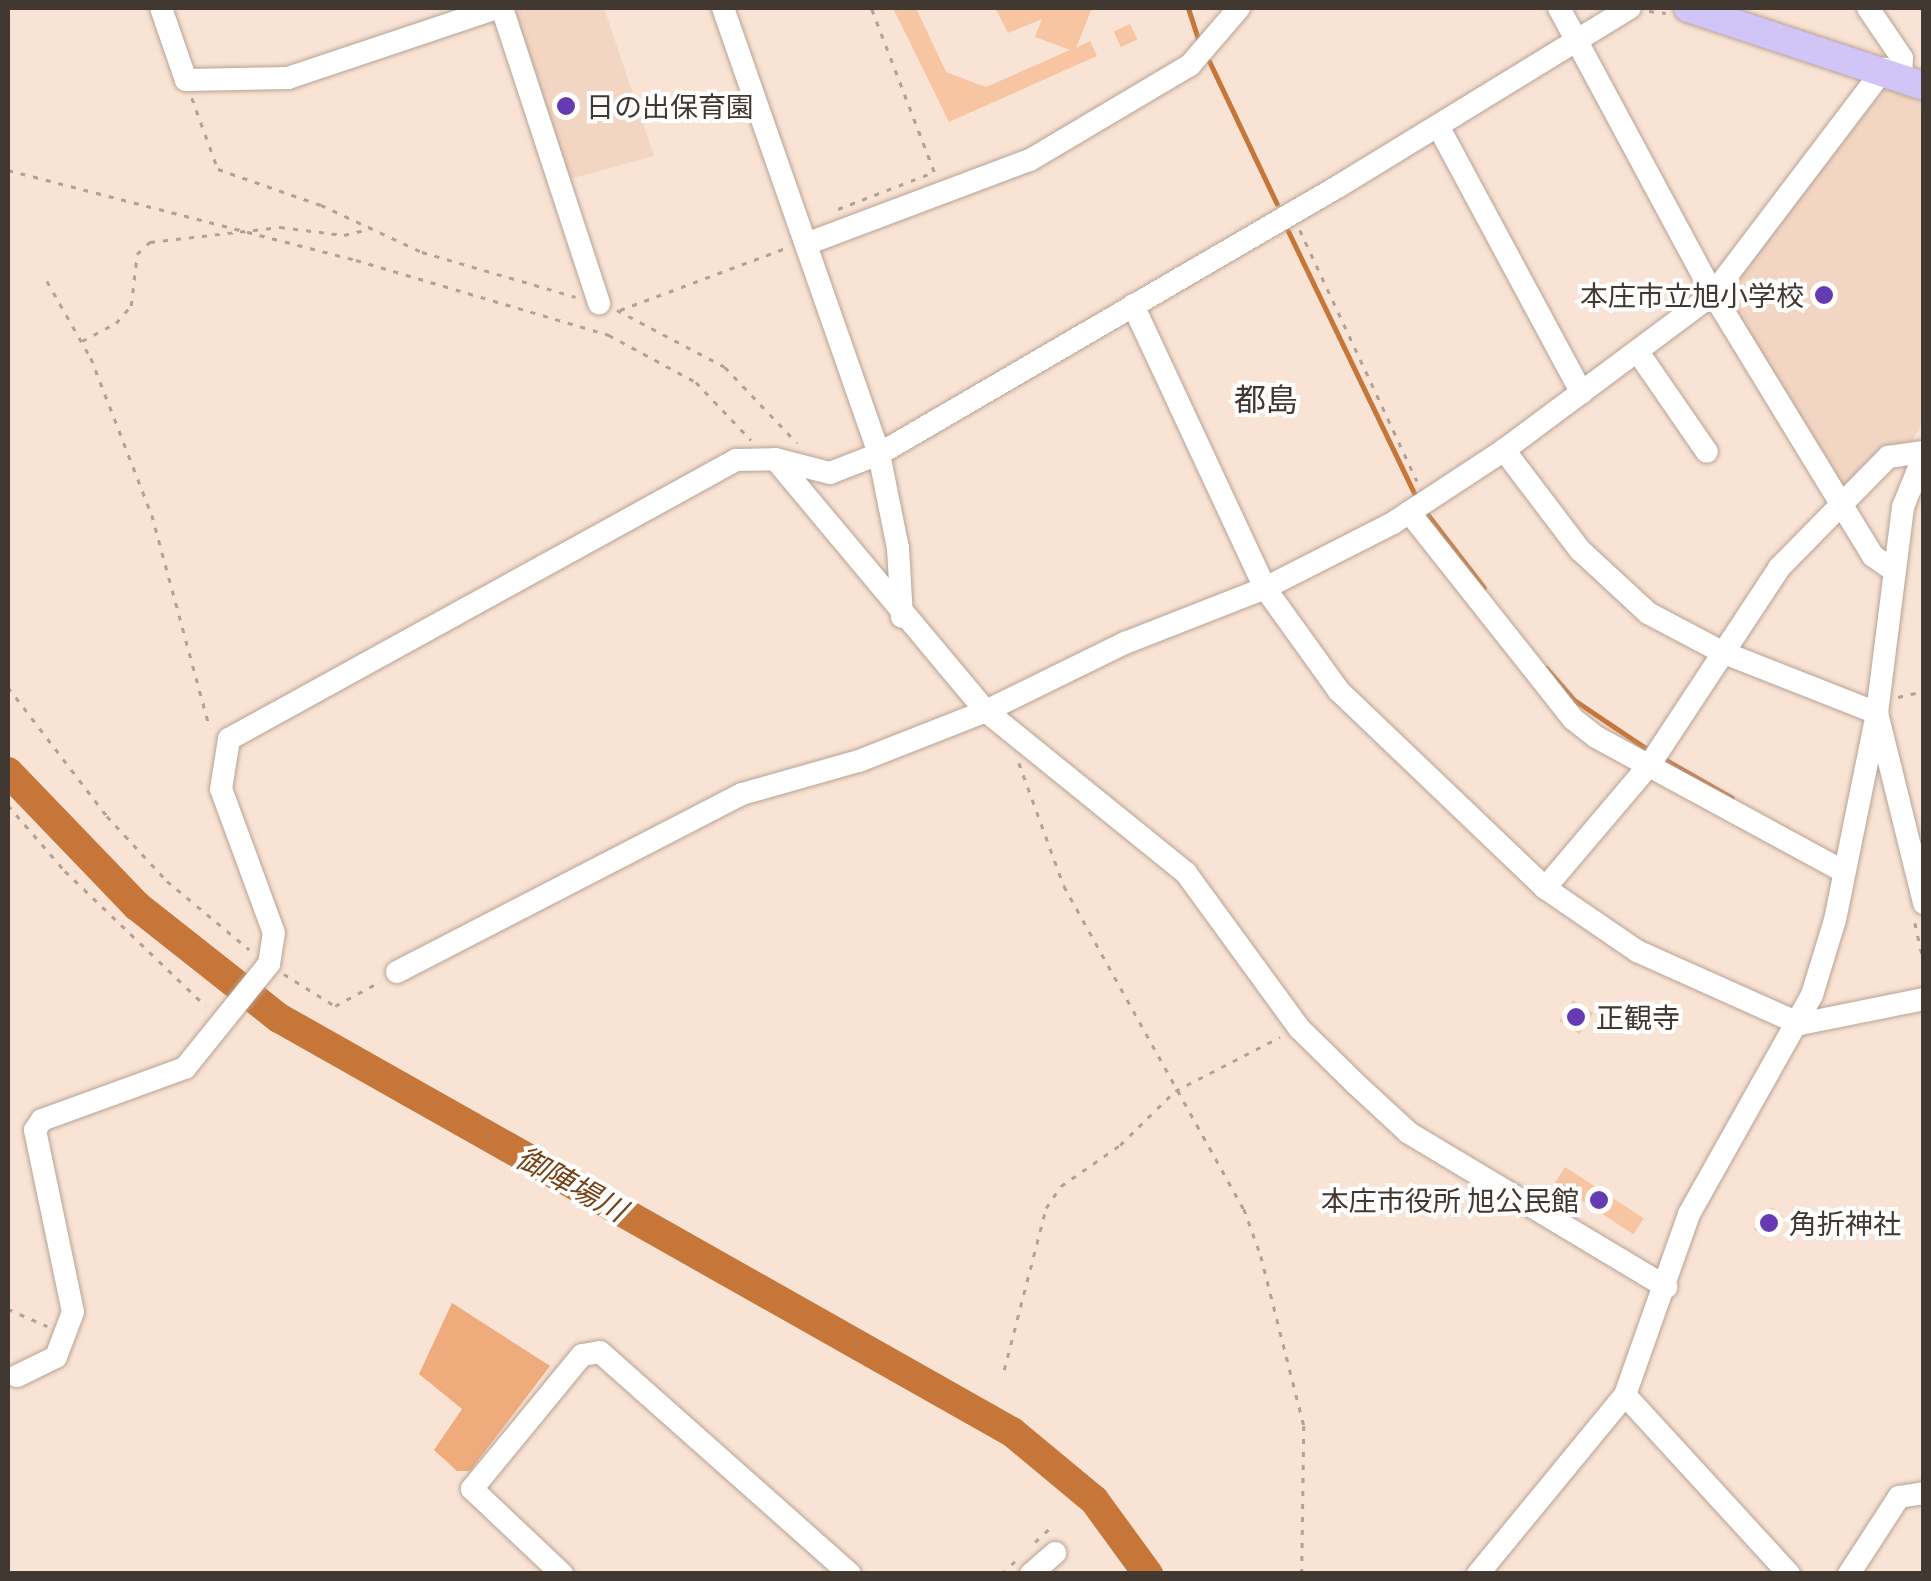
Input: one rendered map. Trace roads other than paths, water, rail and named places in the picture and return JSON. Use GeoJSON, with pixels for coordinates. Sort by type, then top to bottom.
{"type":"FeatureCollection","features":[{"type":"Feature","properties":{"kind":"main road"},"geometry":{"type":"LineString","coordinates":[[1688,8],[1903,77]]}},
{"type":"Feature","properties":{"kind":"street"},"geometry":{"type":"LineString","coordinates":[[161,8],[186,80],[288,78],[499,8],[609,307]]}},
{"type":"Feature","properties":{"kind":"street"},"geometry":{"type":"LineString","coordinates":[[723,8],[878,454],[898,548],[902,616]]}},
{"type":"Feature","properties":{"kind":"street"},"geometry":{"type":"LineString","coordinates":[[806,244],[1030,160],[1190,65],[1239,8]]}},
{"type":"Feature","properties":{"kind":"street"},"geometry":{"type":"LineString","coordinates":[[1559,8],[1713,294],[1873,556],[1893,570]]}},
{"type":"Feature","properties":{"kind":"street"},"geometry":{"type":"LineString","coordinates":[[17,1376],[56,1357],[67,1335],[69,1283],[36,1130],[42,1120],[161,1082],[185,1068],[222,1027],[265,969],[274,933],[221,789],[221,767],[229,740],[260,718],[736,460],[764,458],[830,473],[878,454],[1292,213],[1630,8]]}},
{"type":"Feature","properties":{"kind":"street"},"geometry":{"type":"LineString","coordinates":[[397,972],[742,794],[859,761],[986,711],[1125,643],[1265,588],[1418,506],[1504,450],[1713,294],[1903,77],[1902,58],[1868,8]]}},
{"type":"Feature","properties":{"kind":"street"},"geometry":{"type":"LineString","coordinates":[[1438,126],[1582,393]]}},
{"type":"Feature","properties":{"kind":"street"},"geometry":{"type":"LineString","coordinates":[[1132,305],[1265,588],[1340,691],[1545,888],[1636,951],[1800,1024],[1924,999]]}},
{"type":"Feature","properties":{"kind":"street"},"geometry":{"type":"LineString","coordinates":[[1638,352],[1707,452]]}},
{"type":"Feature","properties":{"kind":"street"},"geometry":{"type":"LineString","coordinates":[[1504,450],[1608,580],[1677,632],[1877,714]]}},
{"type":"Feature","properties":{"kind":"street"},"geometry":{"type":"LineString","coordinates":[[1478,1574],[1625,1395],[1689,1214],[1721,1147],[1800,1024],[1836,920],[1877,714],[1903,508],[1924,454],[1888,456],[1779,568],[1650,764],[1545,888]]}},
{"type":"Feature","properties":{"kind":"street"},"geometry":{"type":"LineString","coordinates":[[764,458],[986,711],[1186,873],[1300,1028],[1409,1133],[1666,1287]]}},
{"type":"Feature","properties":{"kind":"street"},"geometry":{"type":"LineString","coordinates":[[1418,506],[1562,706],[1596,737],[1843,871]]}},
{"type":"Feature","properties":{"kind":"street"},"geometry":{"type":"LineString","coordinates":[[1877,714],[1924,903]]}},
{"type":"Feature","properties":{"kind":"street"},"geometry":{"type":"LineString","coordinates":[[562,1574],[472,1489],[582,1355],[600,1352],[850,1574]]}},
{"type":"Feature","properties":{"kind":"street"},"geometry":{"type":"LineString","coordinates":[[1625,1395],[1790,1574]]}},
{"type":"Feature","properties":{"kind":"street"},"geometry":{"type":"LineString","coordinates":[[1849,1574],[1899,1498],[1924,1493]]}},
{"type":"Feature","properties":{"kind":"street"},"geometry":{"type":"LineString","coordinates":[[1031,1574],[1056,1552]]}},
{"type":"Feature","properties":{"kind":"waterway"},"geometry":{"type":"LineString","coordinates":[[1188,8],[1198,38]]}},
{"type":"Feature","properties":{"kind":"waterway"},"geometry":{"type":"LineString","coordinates":[[1209,61],[1277,204]]}},
{"type":"Feature","properties":{"kind":"waterway"},"geometry":{"type":"LineString","coordinates":[[1288,231],[1418,501]]}},
{"type":"Feature","properties":{"kind":"waterway"},"geometry":{"type":"LineString","coordinates":[[1424,510],[1484,588]]}},
{"type":"Feature","properties":{"kind":"waterway"},"geometry":{"type":"LineString","coordinates":[[1546,668],[1574,700],[1650,751]]}},
{"type":"Feature","properties":{"kind":"waterway"},"geometry":{"type":"LineString","coordinates":[[1664,759],[1732,798]]}},
{"type":"Feature","properties":{"kind":"waterway","name":"御陣場川"},"geometry":{"type":"LineString","coordinates":[[8,772],[137,906],[279,1018],[1012,1432],[1094,1500],[1148,1574]]}},
{"type":"Feature","properties":{"kind":"place","name":"日の出保育園"},"geometry":{"type":"Point","coordinates":[566,106]}},
{"type":"Feature","properties":{"kind":"place","name":"本庄市立旭小学校"},"geometry":{"type":"Point","coordinates":[1824,295]}},
{"type":"Feature","properties":{"kind":"place","name":"正観寺"},"geometry":{"type":"Point","coordinates":[1576,1017]}},
{"type":"Feature","properties":{"kind":"place","name":"本庄市役所 旭公民館"},"geometry":{"type":"Point","coordinates":[1599,1200]}},
{"type":"Feature","properties":{"kind":"place","name":"角折神社"},"geometry":{"type":"Point","coordinates":[1769,1223]}},
{"type":"Feature","properties":{"kind":"district","name":"都島"},"geometry":{"type":"Point","coordinates":[1266,398]}}]}
